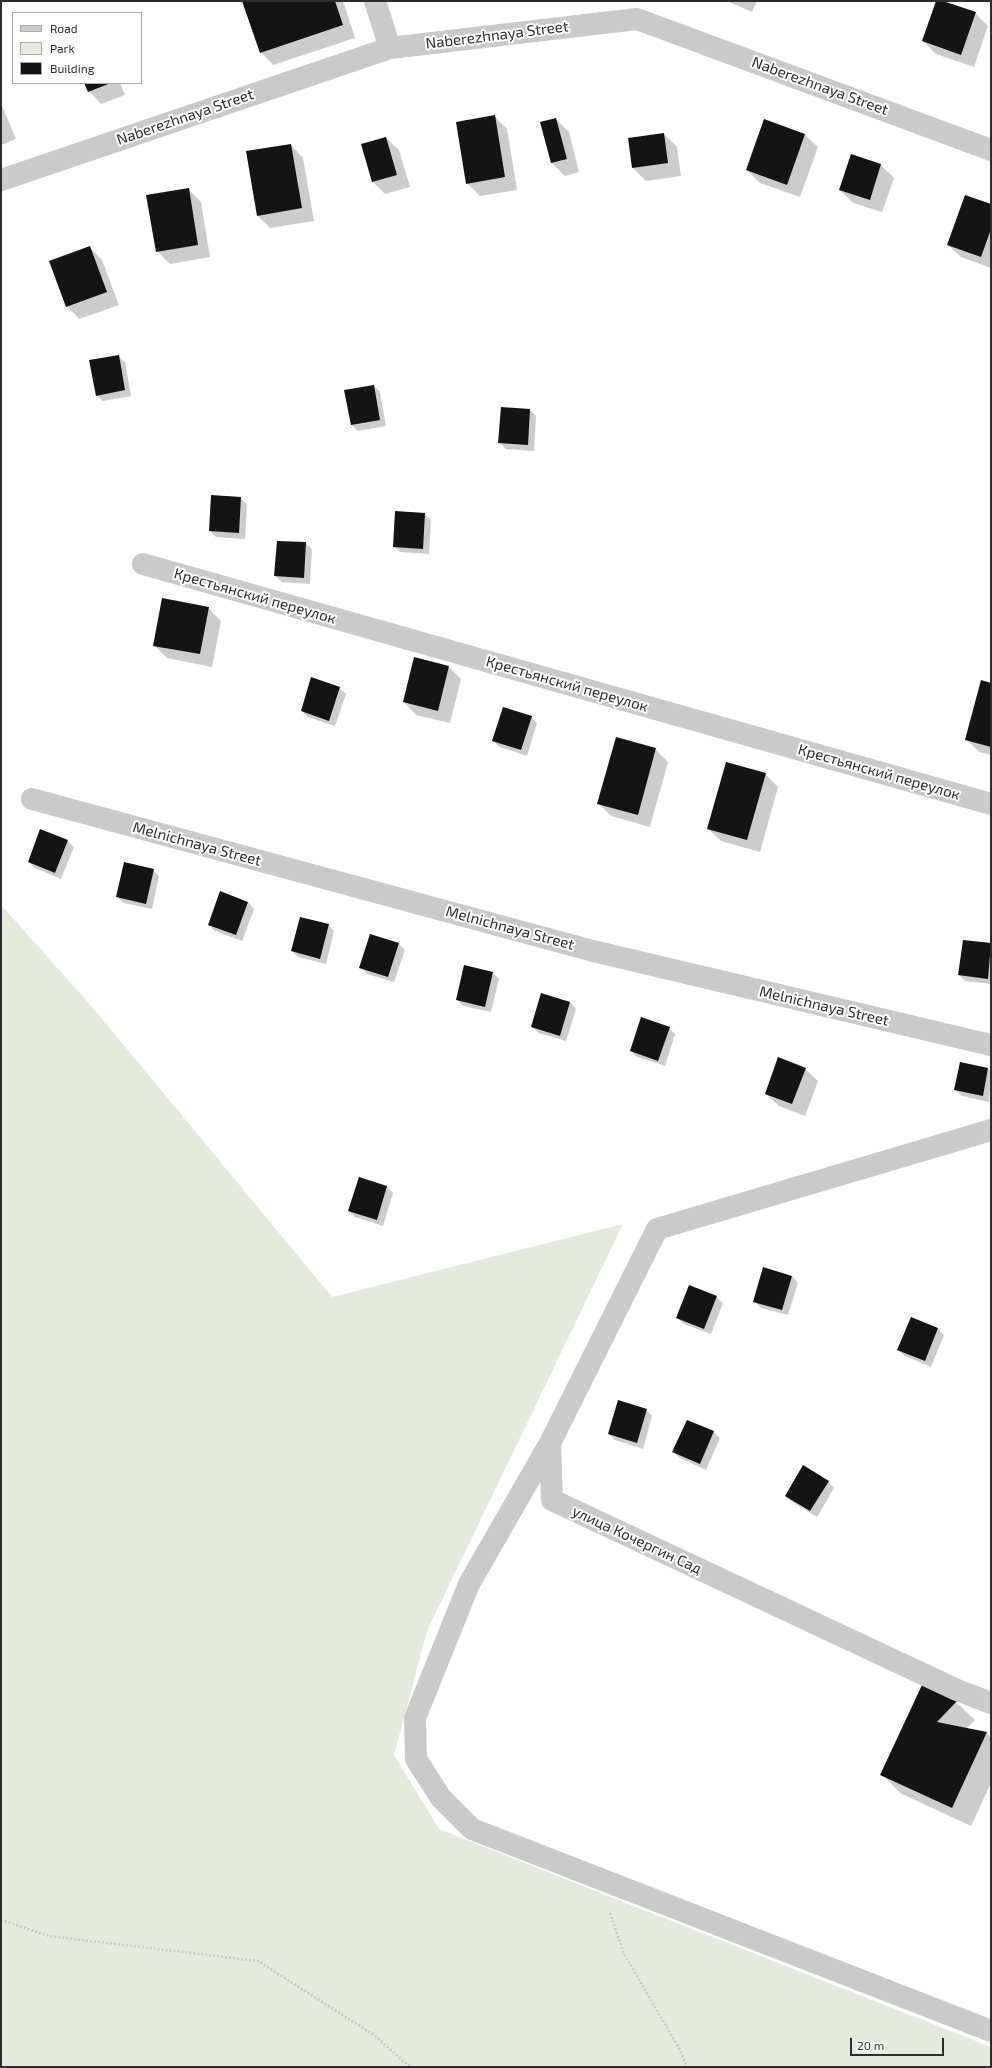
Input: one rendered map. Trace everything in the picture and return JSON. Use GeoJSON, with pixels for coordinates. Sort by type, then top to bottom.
{"type":"FeatureCollection","features":[{"type":"Feature","properties":{"kind":"street"},"geometry":{"type":"LineString","coordinates":[[375,1],[390,48]]}},
{"type":"Feature","properties":{"kind":"street","name":"Naberezhnaya Street"},"geometry":{"type":"LineString","coordinates":[[1,180],[390,48],[637,19],[991,150]]}},
{"type":"Feature","properties":{"kind":"street","name":"Крестьянский переулок"},"geometry":{"type":"LineString","coordinates":[[143,564],[991,804]]}},
{"type":"Feature","properties":{"kind":"street","name":"Melnichnaya Street"},"geometry":{"type":"LineString","coordinates":[[32,799],[593,951],[991,1046]]}},
{"type":"Feature","properties":{"kind":"street","name":"улица Кочергин Сад"},"geometry":{"type":"LineString","coordinates":[[991,1130],[657,1229],[550,1443],[552,1500],[957,1690],[991,1703]]}},
{"type":"Feature","properties":{"kind":"street"},"geometry":{"type":"LineString","coordinates":[[550,1443],[469,1584],[415,1718],[416,1758],[441,1798],[472,1829],[991,2031]]}},
{"type":"Feature","properties":{"kind":"path"},"geometry":{"type":"LineString","coordinates":[[598,1877],[624,1954],[680,2050],[687,2067]]}},
{"type":"Feature","properties":{"kind":"path"},"geometry":{"type":"LineString","coordinates":[[1,1920],[49,1936],[258,1961],[374,2035],[410,2067]]}},
{"type":"Feature","properties":{"kind":"green space"},"geometry":{"type":"Polygon","coordinates":[[[1,905],[94,1009],[332,1297],[623,1224],[427,1631],[394,1755],[439,1829],[991,2047],[991,2067],[1,2067],[1,905]]]}},
{"type":"Feature","properties":{"kind":"building"},"geometry":{"type":"Polygon","coordinates":[[[242,1],[335,1],[343,25],[260,53],[242,1]]]}},
{"type":"Feature","properties":{"kind":"building"},"geometry":{"type":"Polygon","coordinates":[[[936,1],[943,1],[976,12],[961,55],[922,41],[936,1]]]}},
{"type":"Feature","properties":{"kind":"building"},"geometry":{"type":"Polygon","coordinates":[[[84,84],[108,84],[88,92],[84,84]]]}},
{"type":"Feature","properties":{"kind":"building"},"geometry":{"type":"Polygon","coordinates":[[[495,115],[505,177],[466,184],[456,122],[495,115]]]}},
{"type":"Feature","properties":{"kind":"building"},"geometry":{"type":"Polygon","coordinates":[[[556,118],[567,159],[551,163],[540,122],[556,118]]]}},
{"type":"Feature","properties":{"kind":"building"},"geometry":{"type":"Polygon","coordinates":[[[764,119],[805,134],[787,185],[746,170],[764,119]]]}},
{"type":"Feature","properties":{"kind":"building"},"geometry":{"type":"Polygon","coordinates":[[[664,133],[668,163],[632,168],[628,138],[664,133]]]}},
{"type":"Feature","properties":{"kind":"building"},"geometry":{"type":"Polygon","coordinates":[[[386,137],[397,175],[372,182],[361,144],[386,137]]]}},
{"type":"Feature","properties":{"kind":"building"},"geometry":{"type":"Polygon","coordinates":[[[291,144],[302,208],[257,216],[246,151],[291,144]]]}},
{"type":"Feature","properties":{"kind":"building"},"geometry":{"type":"Polygon","coordinates":[[[851,154],[881,164],[870,200],[839,190],[851,154]]]}},
{"type":"Feature","properties":{"kind":"building"},"geometry":{"type":"Polygon","coordinates":[[[189,188],[198,245],[156,252],[146,195],[189,188]]]}},
{"type":"Feature","properties":{"kind":"building"},"geometry":{"type":"Polygon","coordinates":[[[965,195],[991,204],[991,229],[981,257],[947,245],[965,195]]]}},
{"type":"Feature","properties":{"kind":"building"},"geometry":{"type":"Polygon","coordinates":[[[90,246],[107,292],[66,307],[49,261],[90,246]]]}},
{"type":"Feature","properties":{"kind":"building"},"geometry":{"type":"Polygon","coordinates":[[[119,355],[125,390],[96,396],[89,360],[119,355]]]}},
{"type":"Feature","properties":{"kind":"building"},"geometry":{"type":"Polygon","coordinates":[[[374,385],[380,420],[351,425],[344,390],[374,385]]]}},
{"type":"Feature","properties":{"kind":"building"},"geometry":{"type":"Polygon","coordinates":[[[501,407],[530,409],[528,445],[498,443],[501,407]]]}},
{"type":"Feature","properties":{"kind":"building"},"geometry":{"type":"Polygon","coordinates":[[[211,495],[241,497],[239,533],[209,531],[211,495]]]}},
{"type":"Feature","properties":{"kind":"building"},"geometry":{"type":"Polygon","coordinates":[[[395,511],[425,513],[423,549],[393,547],[395,511]]]}},
{"type":"Feature","properties":{"kind":"building"},"geometry":{"type":"Polygon","coordinates":[[[277,541],[306,542],[304,578],[274,576],[277,541]]]}},
{"type":"Feature","properties":{"kind":"building"},"geometry":{"type":"Polygon","coordinates":[[[162,598],[209,607],[200,654],[153,646],[162,598]]]}},
{"type":"Feature","properties":{"kind":"building"},"geometry":{"type":"Polygon","coordinates":[[[414,657],[449,666],[438,711],[403,702],[414,657]]]}},
{"type":"Feature","properties":{"kind":"building"},"geometry":{"type":"Polygon","coordinates":[[[311,677],[340,687],[329,721],[301,711],[311,677]]]}},
{"type":"Feature","properties":{"kind":"building"},"geometry":{"type":"Polygon","coordinates":[[[981,680],[991,683],[991,747],[965,740],[981,680]]]}},
{"type":"Feature","properties":{"kind":"building"},"geometry":{"type":"Polygon","coordinates":[[[503,707],[532,716],[521,750],[492,741],[503,707]]]}},
{"type":"Feature","properties":{"kind":"building"},"geometry":{"type":"Polygon","coordinates":[[[616,737],[656,748],[638,815],[597,804],[616,737]]]}},
{"type":"Feature","properties":{"kind":"building"},"geometry":{"type":"Polygon","coordinates":[[[726,762],[766,773],[747,840],[707,829],[726,762]]]}},
{"type":"Feature","properties":{"kind":"building"},"geometry":{"type":"Polygon","coordinates":[[[40,829],[68,840],[55,873],[28,862],[40,829]]]}},
{"type":"Feature","properties":{"kind":"building"},"geometry":{"type":"Polygon","coordinates":[[[124,862],[154,869],[146,904],[116,897],[124,862]]]}},
{"type":"Feature","properties":{"kind":"building"},"geometry":{"type":"Polygon","coordinates":[[[220,891],[248,902],[236,935],[208,925],[220,891]]]}},
{"type":"Feature","properties":{"kind":"building"},"geometry":{"type":"Polygon","coordinates":[[[300,917],[329,924],[320,959],[291,951],[300,917]]]}},
{"type":"Feature","properties":{"kind":"building"},"geometry":{"type":"Polygon","coordinates":[[[370,934],[399,943],[388,977],[359,968],[370,934]]]}},
{"type":"Feature","properties":{"kind":"building"},"geometry":{"type":"Polygon","coordinates":[[[963,940],[991,943],[988,979],[958,975],[963,940]]]}},
{"type":"Feature","properties":{"kind":"building"},"geometry":{"type":"Polygon","coordinates":[[[464,965],[493,972],[485,1007],[456,1000],[464,965]]]}},
{"type":"Feature","properties":{"kind":"building"},"geometry":{"type":"Polygon","coordinates":[[[541,993],[570,1002],[560,1036],[531,1027],[541,993]]]}},
{"type":"Feature","properties":{"kind":"building"},"geometry":{"type":"Polygon","coordinates":[[[641,1017],[670,1027],[658,1061],[630,1051],[641,1017]]]}},
{"type":"Feature","properties":{"kind":"building"},"geometry":{"type":"Polygon","coordinates":[[[778,1057],[806,1068],[792,1104],[765,1094],[778,1057]]]}},
{"type":"Feature","properties":{"kind":"building"},"geometry":{"type":"Polygon","coordinates":[[[960,1062],[988,1068],[983,1096],[954,1090],[960,1062]]]}},
{"type":"Feature","properties":{"kind":"building"},"geometry":{"type":"Polygon","coordinates":[[[359,1177],[387,1186],[377,1220],[348,1211],[359,1177]]]}},
{"type":"Feature","properties":{"kind":"building"},"geometry":{"type":"Polygon","coordinates":[[[763,1267],[792,1276],[782,1310],[753,1302],[763,1267]]]}},
{"type":"Feature","properties":{"kind":"building"},"geometry":{"type":"Polygon","coordinates":[[[689,1285],[717,1296],[704,1329],[676,1318],[689,1285]]]}},
{"type":"Feature","properties":{"kind":"building"},"geometry":{"type":"Polygon","coordinates":[[[911,1317],[938,1328],[925,1361],[897,1350],[911,1317]]]}},
{"type":"Feature","properties":{"kind":"building"},"geometry":{"type":"Polygon","coordinates":[[[618,1400],[647,1409],[637,1443],[608,1434],[618,1400]]]}},
{"type":"Feature","properties":{"kind":"building"},"geometry":{"type":"Polygon","coordinates":[[[687,1420],[714,1431],[700,1464],[672,1452],[687,1420]]]}},
{"type":"Feature","properties":{"kind":"building"},"geometry":{"type":"Polygon","coordinates":[[[803,1465],[829,1481],[810,1511],[785,1496],[803,1465]]]}},
{"type":"Feature","properties":{"kind":"building"},"geometry":{"type":"Polygon","coordinates":[[[922,1685],[957,1701],[937,1722],[987,1732],[952,1808],[880,1775],[922,1685]]]}}]}
